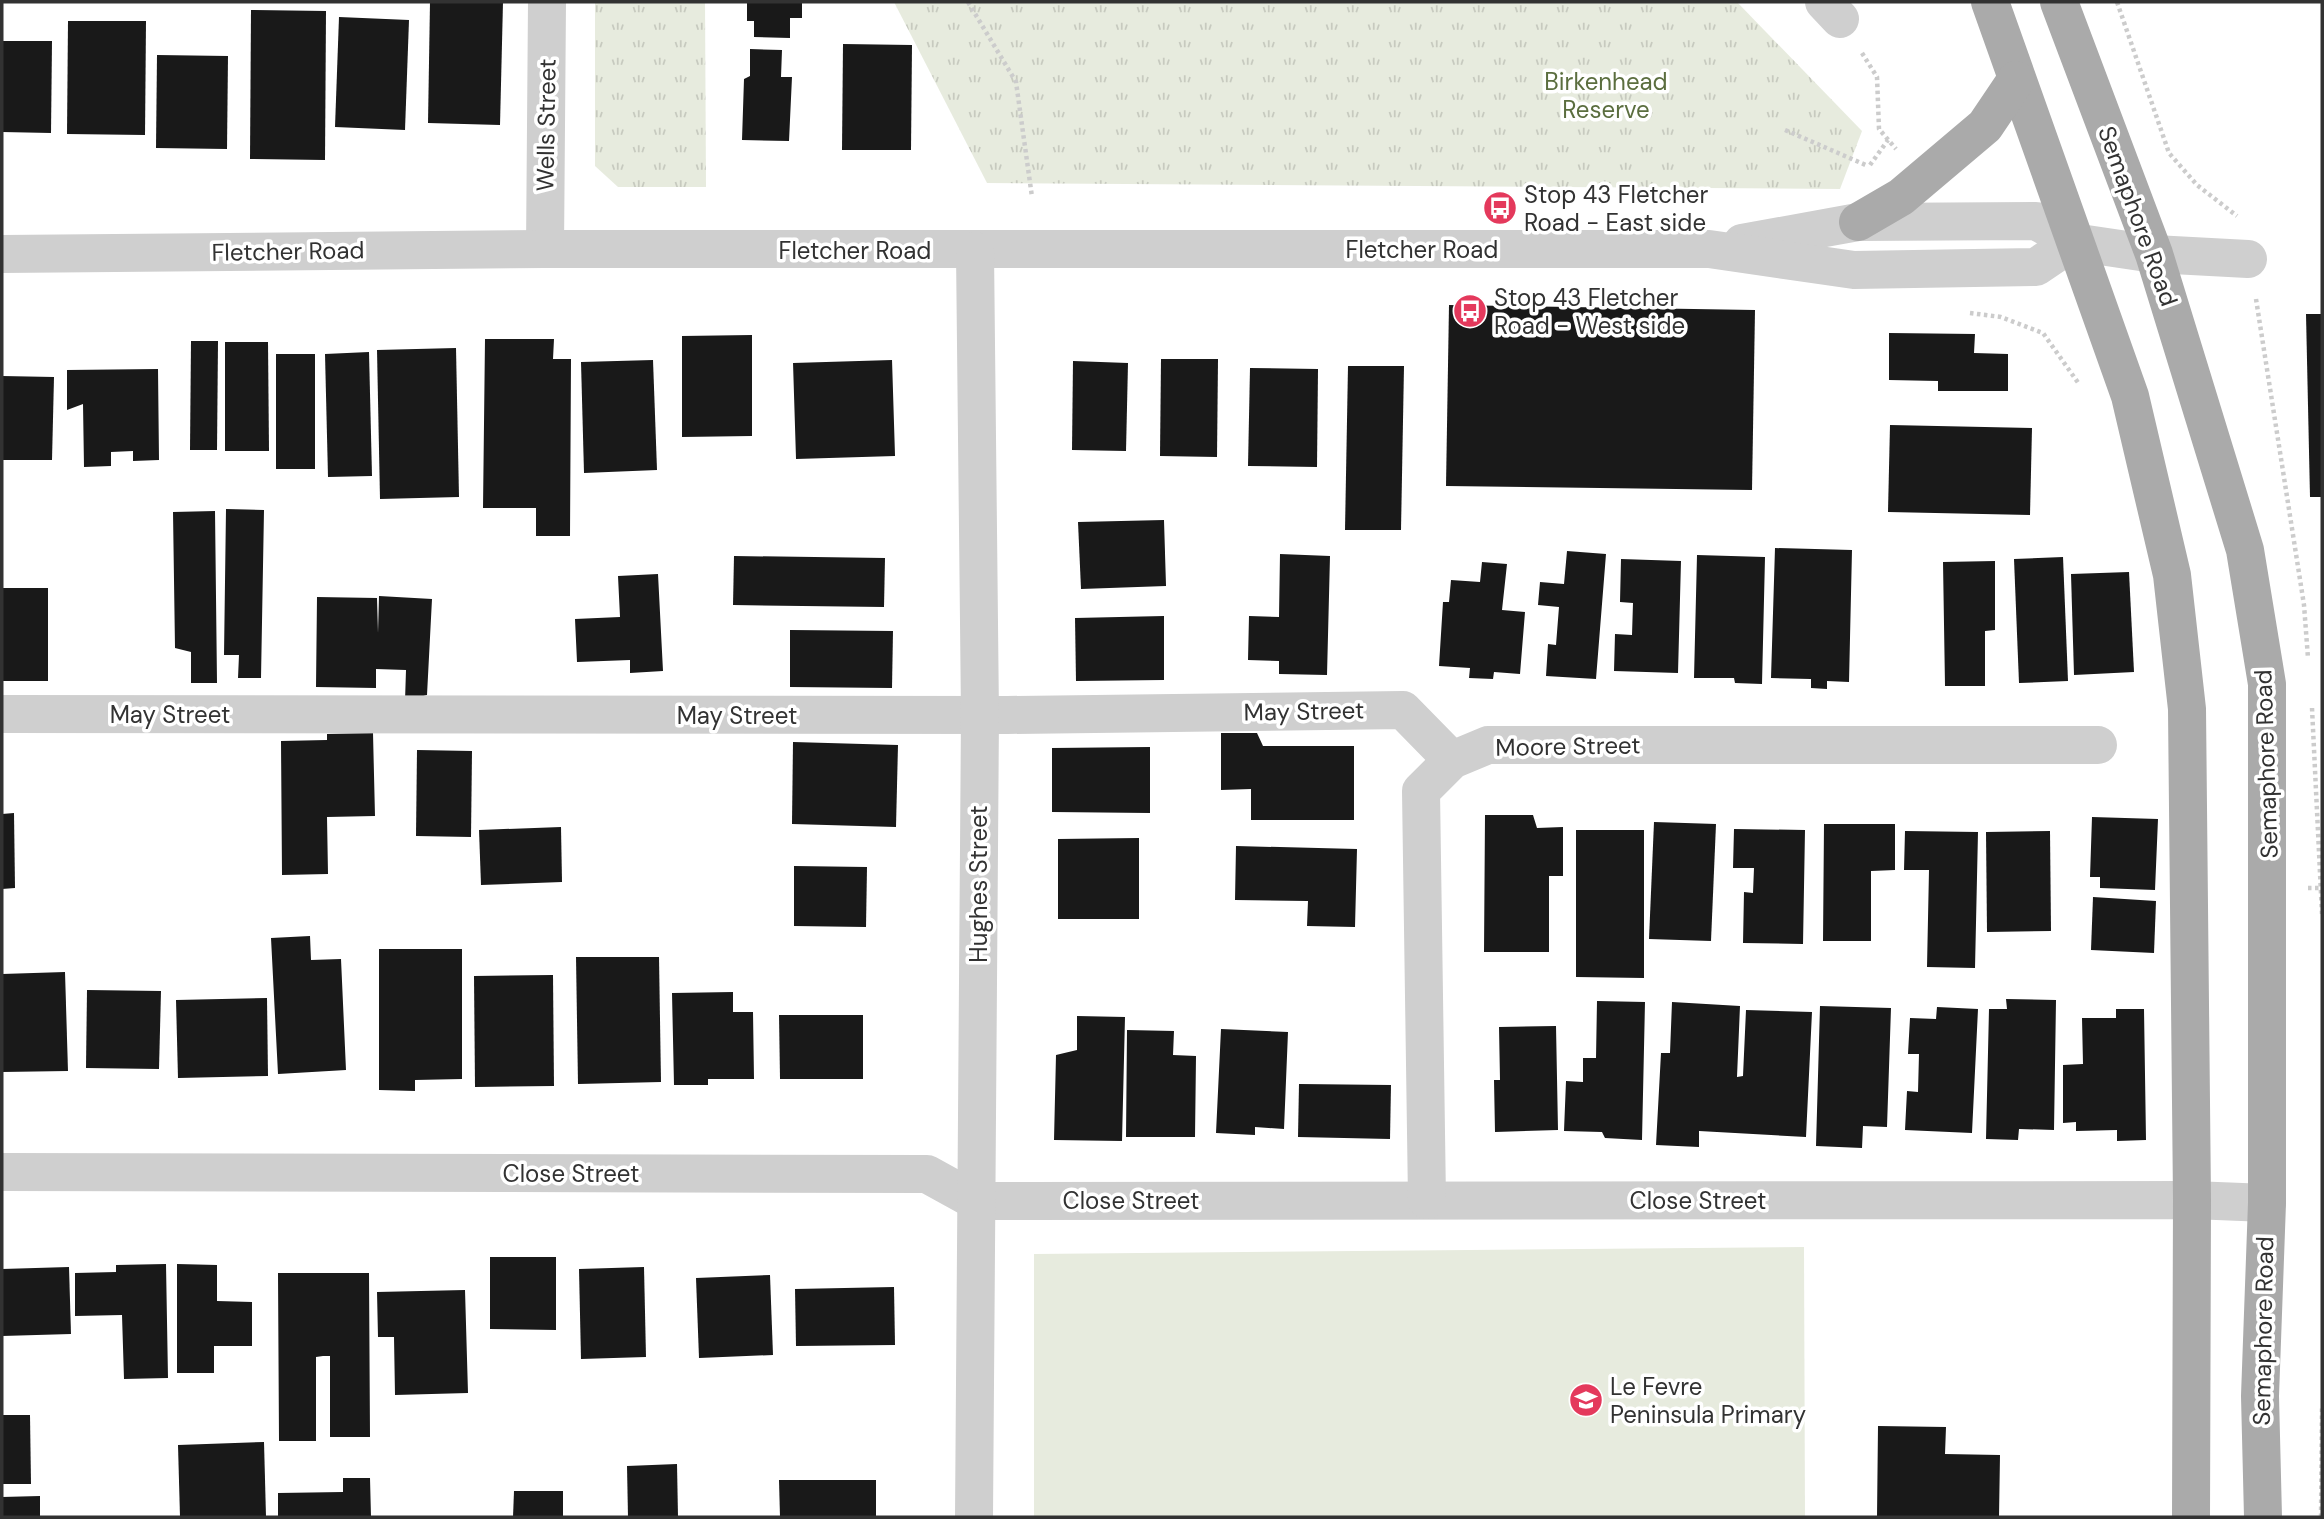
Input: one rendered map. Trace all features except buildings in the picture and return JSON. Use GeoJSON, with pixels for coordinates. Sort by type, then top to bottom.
{"type":"FeatureCollection","features":[{"type":"Feature","properties":{"kind":"main road"},"geometry":{"type":"LineString","coordinates":[[1990,2],[2073,242],[2130,396],[2172,576],[2187,709],[2192,1200],[2191,1517]]}},
{"type":"Feature","properties":{"kind":"main road","name":"Semaphore Road"},"geometry":{"type":"LineString","coordinates":[[2059,2],[2154,254],[2245,550],[2267,684],[2270,807],[2267,1203],[2260,1396],[2263,1517]]}},
{"type":"Feature","properties":{"kind":"main road"},"geometry":{"type":"LineString","coordinates":[[1858,222],[1901,197],[1985,126],[2016,80]]}},
{"type":"Feature","properties":{"kind":"street","name":"Wells Street"},"geometry":{"type":"LineString","coordinates":[[545,249],[547,2]]}},
{"type":"Feature","properties":{"kind":"street","name":"Fletcher Road"},"geometry":{"type":"LineString","coordinates":[[1709,249],[1858,222],[2036,221],[2073,242],[2154,254],[2244,242]]}},
{"type":"Feature","properties":{"kind":"street","name":"Fletcher Road"},"geometry":{"type":"LineString","coordinates":[[2,254],[545,249],[1709,249],[1866,270],[2036,267],[2073,242]]}},
{"type":"Feature","properties":{"kind":"street","name":"Hughes Street"},"geometry":{"type":"LineString","coordinates":[[974,1517],[980,715],[975,251]]}},
{"type":"Feature","properties":{"kind":"street","name":"May Street"},"geometry":{"type":"LineString","coordinates":[[2,714],[980,715],[1403,710],[1452,760]]}},
{"type":"Feature","properties":{"kind":"street","name":"Moore Street"},"geometry":{"type":"LineString","coordinates":[[1427,1200],[1421,791],[1452,760],[1488,745],[2098,744]]}},
{"type":"Feature","properties":{"kind":"street","name":"Close Street"},"geometry":{"type":"LineString","coordinates":[[2,1172],[927,1174],[976,1200],[2192,1200],[2267,1203]]}},
{"type":"Feature","properties":{"kind":"path"},"geometry":{"type":"LineString","coordinates":[[968,2],[1016,82],[1032,197]]}},
{"type":"Feature","properties":{"kind":"path"},"geometry":{"type":"LineString","coordinates":[[2117,2],[2169,153],[2197,185],[2236,213],[2244,242]]}},
{"type":"Feature","properties":{"kind":"path"},"geometry":{"type":"LineString","coordinates":[[1832,10],[1877,77],[1879,128],[1900,154]]}},
{"type":"Feature","properties":{"kind":"path"},"geometry":{"type":"LineString","coordinates":[[1785,130],[1869,167]]}},
{"type":"Feature","properties":{"kind":"path"},"geometry":{"type":"LineString","coordinates":[[1963,312],[2001,317],[2043,333],[2082,389]]}},
{"type":"Feature","properties":{"kind":"path"},"geometry":{"type":"LineString","coordinates":[[2321,1517],[2322,1408]]}},
{"type":"Feature","properties":{"kind":"green space"},"geometry":{"type":"Polygon","coordinates":[[[595,2],[705,2],[706,187],[618,187],[595,166],[595,2]]]}},
{"type":"Feature","properties":{"kind":"green space","name":"Birkenhead Reserve"},"geometry":{"type":"Polygon","coordinates":[[[894,2],[1737,2],[1862,131],[1840,189],[987,183],[894,2]]]}},
{"type":"Feature","properties":{"kind":"green space","name":"Le Fevre Peninsula Primary"},"geometry":{"type":"Polygon","coordinates":[[[1804,1247],[1805,1517],[1034,1517],[1034,1254],[1804,1247]]]}},
{"type":"Feature","properties":{"kind":"place","name":"Stop 43 Fletcher Road - East side"},"geometry":{"type":"Point","coordinates":[1500,208]}},
{"type":"Feature","properties":{"kind":"place","name":"Stop 43 Fletcher Road - West side"},"geometry":{"type":"Point","coordinates":[1470,311]}},
{"type":"Feature","properties":{"kind":"place","name":"Le Fevre Peninsula Primary"},"geometry":{"type":"Point","coordinates":[1586,1400]}}]}
